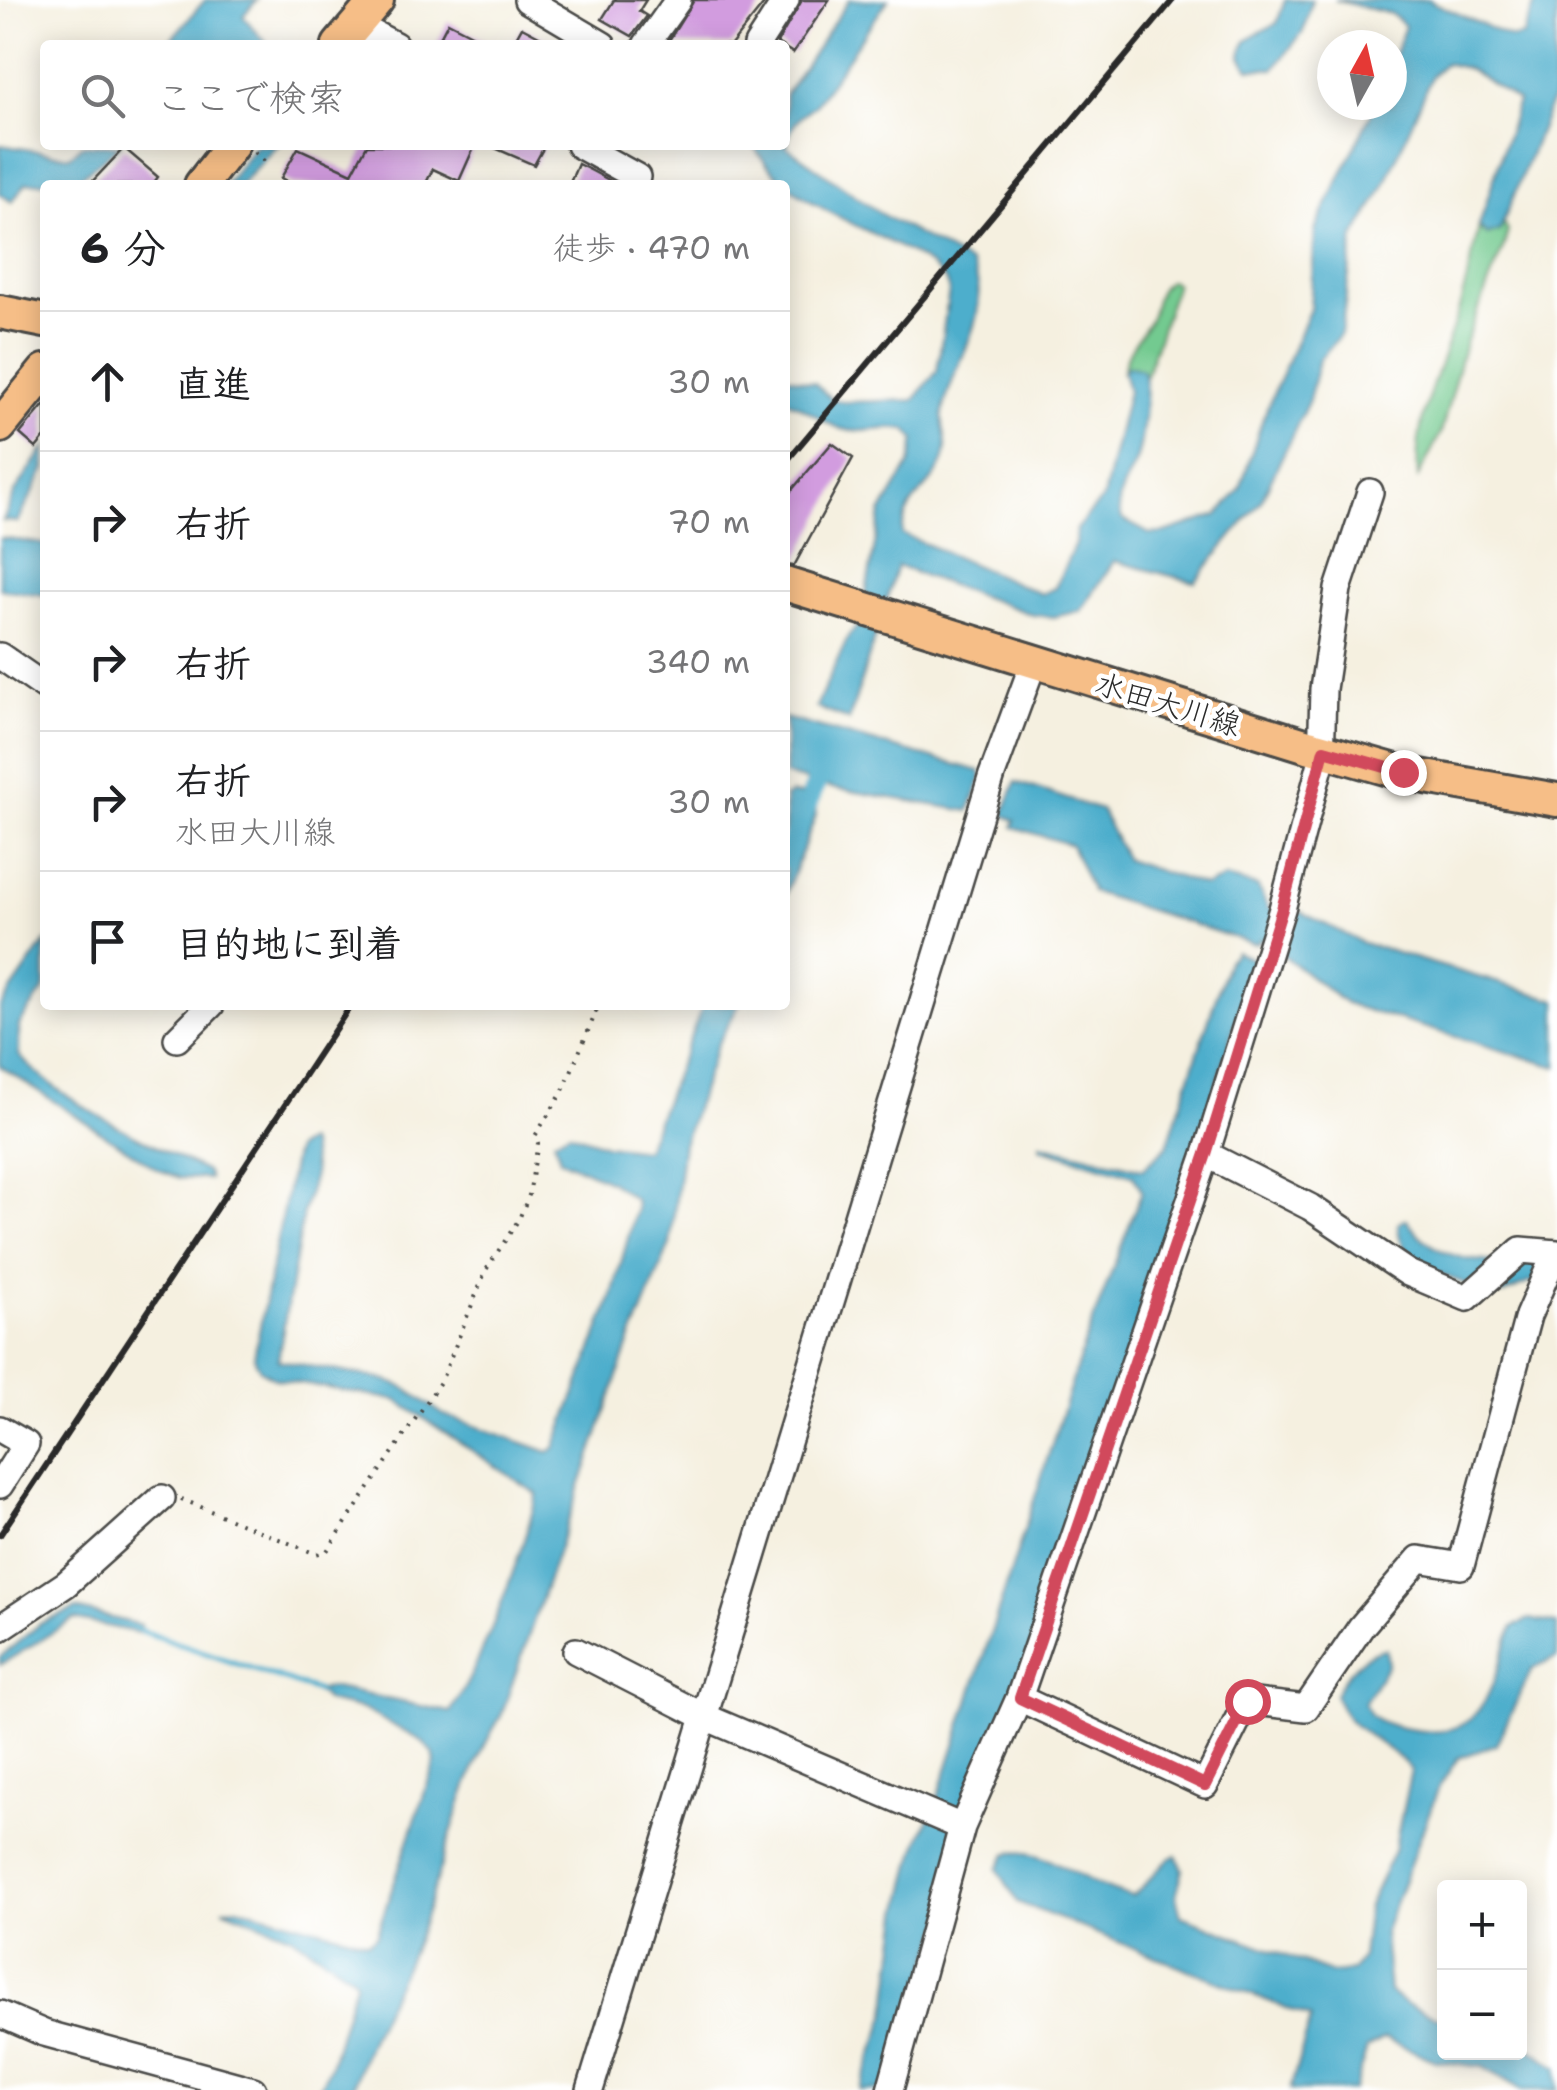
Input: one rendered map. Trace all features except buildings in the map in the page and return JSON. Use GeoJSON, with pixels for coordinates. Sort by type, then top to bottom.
{"type":"FeatureCollection","features":[{"type":"Feature","properties":{"kind":"main road"},"geometry":{"type":"LineString","coordinates":[[205,180],[228,150]]}},
{"type":"Feature","properties":{"kind":"main road"},"geometry":{"type":"LineString","coordinates":[[0,312],[40,321]]}},
{"type":"Feature","properties":{"kind":"main road"},"geometry":{"type":"LineString","coordinates":[[0,426],[40,377]]}},
{"type":"Feature","properties":{"kind":"main road","name":"水田大川線"},"geometry":{"type":"LineString","coordinates":[[790,586],[1033,664],[1324,750],[1403,772],[1557,800]]}},
{"type":"Feature","properties":{"kind":"street"},"geometry":{"type":"LineString","coordinates":[[529,0],[595,40]]}},
{"type":"Feature","properties":{"kind":"street"},"geometry":{"type":"LineString","coordinates":[[650,40],[678,0]]}},
{"type":"Feature","properties":{"kind":"street"},"geometry":{"type":"LineString","coordinates":[[760,40],[786,0]]}},
{"type":"Feature","properties":{"kind":"street"},"geometry":{"type":"LineString","coordinates":[[358,23],[386,40]]}},
{"type":"Feature","properties":{"kind":"street"},"geometry":{"type":"LineString","coordinates":[[587,150],[637,177]]}},
{"type":"Feature","properties":{"kind":"street"},"geometry":{"type":"LineString","coordinates":[[890,2090],[962,1827],[1020,1698],[1206,1154],[1282,909],[1324,750],[1323,689],[1338,588],[1370,492]]}},
{"type":"Feature","properties":{"kind":"street"},"geometry":{"type":"LineString","coordinates":[[0,656],[40,684]]}},
{"type":"Feature","properties":{"kind":"street"},"geometry":{"type":"LineString","coordinates":[[590,2090],[974,832],[1033,664]]}},
{"type":"Feature","properties":{"kind":"street"},"geometry":{"type":"LineString","coordinates":[[177,1039],[206,1010]]}},
{"type":"Feature","properties":{"kind":"street"},"geometry":{"type":"LineString","coordinates":[[1020,1698],[1205,1785],[1247,1701],[1306,1708],[1361,1626],[1420,1560],[1461,1566],[1528,1316],[1556,1254],[1522,1250],[1467,1298],[1408,1272],[1310,1208],[1206,1154]]}},
{"type":"Feature","properties":{"kind":"street"},"geometry":{"type":"LineString","coordinates":[[0,1429],[26,1444],[0,1485]]}},
{"type":"Feature","properties":{"kind":"street"},"geometry":{"type":"LineString","coordinates":[[0,1628],[66,1584],[162,1498]]}},
{"type":"Feature","properties":{"kind":"street"},"geometry":{"type":"LineString","coordinates":[[576,1651],[702,1716],[962,1827]]}},
{"type":"Feature","properties":{"kind":"street"},"geometry":{"type":"LineString","coordinates":[[0,2014],[171,2079],[253,2090]]}},
{"type":"Feature","properties":{"kind":"path"},"geometry":{"type":"LineString","coordinates":[[162,1498],[180,1498],[244,1521],[316,1554],[327,1550],[442,1378],[486,1270],[519,1219],[529,1195],[538,1143],[535,1136],[562,1094],[597,1010]]}},
{"type":"Feature","properties":{"kind":"green space"},"geometry":{"type":"Polygon","coordinates":[[[1504,222],[1508,231],[1504,246],[1465,343],[1441,433],[1418,477],[1423,416],[1460,307],[1479,226],[1482,232],[1500,230],[1504,222]]]}},
{"type":"Feature","properties":{"kind":"green space"},"geometry":{"type":"Polygon","coordinates":[[[1170,280],[1176,284],[1146,376],[1128,366],[1123,371],[1158,294],[1170,280]]]}},
{"type":"Feature","properties":{"kind":"water"},"geometry":{"type":"Polygon","coordinates":[[[205,0],[257,0],[243,16],[264,40],[170,40],[205,0]]]}},
{"type":"Feature","properties":{"kind":"water"},"geometry":{"type":"Polygon","coordinates":[[[849,0],[888,0],[815,105],[804,113],[790,134],[790,88],[849,0]]]}},
{"type":"Feature","properties":{"kind":"water"},"geometry":{"type":"Polygon","coordinates":[[[1285,0],[1312,0],[1303,32],[1274,69],[1249,69],[1241,57],[1245,43],[1277,23],[1285,0]]]}},
{"type":"Feature","properties":{"kind":"water"},"geometry":{"type":"Polygon","coordinates":[[[1335,0],[1428,0],[1512,38],[1523,36],[1536,0],[1557,0],[1553,98],[1500,230],[1487,235],[1479,226],[1518,101],[1469,69],[1445,63],[1433,74],[1383,189],[1354,239],[1341,334],[1319,360],[1309,400],[1261,501],[1195,582],[1114,561],[1081,611],[1053,617],[1033,615],[897,566],[849,720],[816,707],[849,635],[860,624],[881,513],[910,464],[915,440],[907,430],[858,431],[834,426],[790,402],[790,377],[815,383],[831,399],[845,402],[914,400],[937,371],[949,291],[945,279],[930,265],[810,201],[790,186],[790,180],[783,180],[757,150],[790,149],[883,215],[971,264],[978,282],[979,301],[970,339],[943,412],[945,455],[937,473],[907,512],[902,534],[1041,594],[1055,588],[1075,544],[1076,529],[1103,498],[1128,391],[1123,371],[1128,366],[1142,370],[1145,399],[1137,458],[1119,502],[1122,519],[1150,534],[1165,533],[1218,515],[1240,489],[1263,418],[1310,309],[1315,230],[1368,120],[1407,120],[1405,26],[1391,14],[1335,0]]]}},
{"type":"Feature","properties":{"kind":"water"},"geometry":{"type":"Polygon","coordinates":[[[0,145],[70,156],[77,150],[114,150],[76,180],[26,183],[12,202],[0,194],[0,145]]]}},
{"type":"Feature","properties":{"kind":"water"},"geometry":{"type":"Polygon","coordinates":[[[252,150],[273,150],[245,180],[229,180],[252,150]]]}},
{"type":"Feature","properties":{"kind":"water"},"geometry":{"type":"Polygon","coordinates":[[[40,454],[40,479],[18,522],[3,521],[15,492],[40,454]]]}},
{"type":"Feature","properties":{"kind":"water"},"geometry":{"type":"Polygon","coordinates":[[[0,538],[40,543],[40,594],[0,589],[0,538]]]}},
{"type":"Feature","properties":{"kind":"water"},"geometry":{"type":"Polygon","coordinates":[[[790,719],[980,771],[982,778],[969,811],[832,788],[790,776],[790,719]]]}},
{"type":"Feature","properties":{"kind":"water"},"geometry":{"type":"Polygon","coordinates":[[[1016,782],[1101,810],[1126,860],[1205,886],[1225,878],[1257,886],[1269,909],[1295,909],[1363,943],[1557,1000],[1557,1067],[1346,1004],[1261,938],[1258,943],[1251,943],[1092,892],[1071,845],[1013,827],[1015,820],[1003,815],[1016,782]]]}},
{"type":"Feature","properties":{"kind":"water"},"geometry":{"type":"Polygon","coordinates":[[[790,794],[803,795],[815,805],[816,815],[790,883],[790,794]]]}},
{"type":"Feature","properties":{"kind":"water"},"geometry":{"type":"Polygon","coordinates":[[[40,949],[40,995],[19,1025],[19,1055],[82,1105],[207,1172],[209,1179],[179,1178],[157,1169],[0,1066],[0,1007],[40,949]]]}},
{"type":"Feature","properties":{"kind":"water"},"geometry":{"type":"Polygon","coordinates":[[[1236,952],[1255,960],[1160,1265],[887,2090],[860,2090],[887,2013],[900,1912],[916,1849],[938,1797],[1085,1342],[1142,1191],[1133,1175],[1041,1148],[1041,1144],[1143,1169],[1167,1146],[1228,961],[1236,952]]]}},
{"type":"Feature","properties":{"kind":"water"},"geometry":{"type":"Polygon","coordinates":[[[701,1010],[736,1010],[717,1045],[683,1144],[670,1244],[628,1347],[501,1716],[463,1797],[416,1941],[366,2051],[353,2090],[318,2090],[330,2066],[355,1982],[352,1976],[292,1936],[223,1908],[238,1907],[369,1942],[376,1936],[435,1762],[433,1753],[422,1741],[362,1709],[326,1701],[317,1691],[330,1687],[450,1712],[500,1607],[537,1494],[396,1400],[276,1379],[260,1370],[254,1357],[295,1149],[307,1142],[310,1146],[314,1175],[303,1213],[278,1360],[382,1379],[404,1387],[444,1415],[549,1452],[555,1448],[611,1299],[636,1209],[635,1200],[611,1182],[560,1159],[554,1140],[569,1132],[606,1145],[645,1150],[701,1010]]]}},
{"type":"Feature","properties":{"kind":"water"},"geometry":{"type":"Polygon","coordinates":[[[1406,1219],[1420,1236],[1454,1256],[1494,1262],[1557,1261],[1557,1291],[1530,1282],[1501,1295],[1436,1272],[1408,1252],[1400,1239],[1398,1224],[1406,1219]]]}},
{"type":"Feature","properties":{"kind":"water"},"geometry":{"type":"Polygon","coordinates":[[[76,1609],[140,1625],[139,1633],[74,1619],[0,1665],[0,1657],[41,1623],[76,1609]]]}},
{"type":"Feature","properties":{"kind":"water"},"geometry":{"type":"Polygon","coordinates":[[[1529,1619],[1557,1624],[1557,1658],[1532,1669],[1496,1745],[1458,1758],[1439,1787],[1384,1933],[1389,1991],[1405,2004],[1437,2017],[1437,2060],[1527,2060],[1527,2046],[1557,2067],[1557,2090],[1522,2090],[1483,2067],[1436,2061],[1384,2038],[1367,2048],[1354,2090],[1290,2090],[1311,2018],[1017,1902],[998,1869],[1006,1854],[1037,1855],[1132,1896],[1176,1855],[1183,1869],[1176,1896],[1181,1916],[1332,1973],[1352,1971],[1362,1957],[1368,1906],[1394,1851],[1411,1770],[1348,1718],[1335,1694],[1356,1665],[1370,1654],[1386,1649],[1388,1664],[1364,1703],[1370,1715],[1392,1726],[1416,1730],[1440,1731],[1459,1726],[1484,1702],[1513,1627],[1529,1619]]]}},
{"type":"Feature","properties":{"kind":"waterway"},"geometry":{"type":"LineString","coordinates":[[790,846],[827,758]]}},
{"type":"Feature","properties":{"kind":"waterway"},"geometry":{"type":"LineString","coordinates":[[139,1630],[317,1691]]}},
{"type":"Feature","properties":{"kind":"railway"},"geometry":{"type":"LineString","coordinates":[[790,457],[1173,0]]}},
{"type":"Feature","properties":{"kind":"railway"},"geometry":{"type":"LineString","coordinates":[[0,1535],[348,1010]]}},
{"type":"Feature","properties":{"kind":"route"},"geometry":{"type":"LineString","coordinates":[[1247,1701],[1205,1785],[1020,1698],[1206,1154],[1282,909],[1324,750],[1403,772]]}}]}
